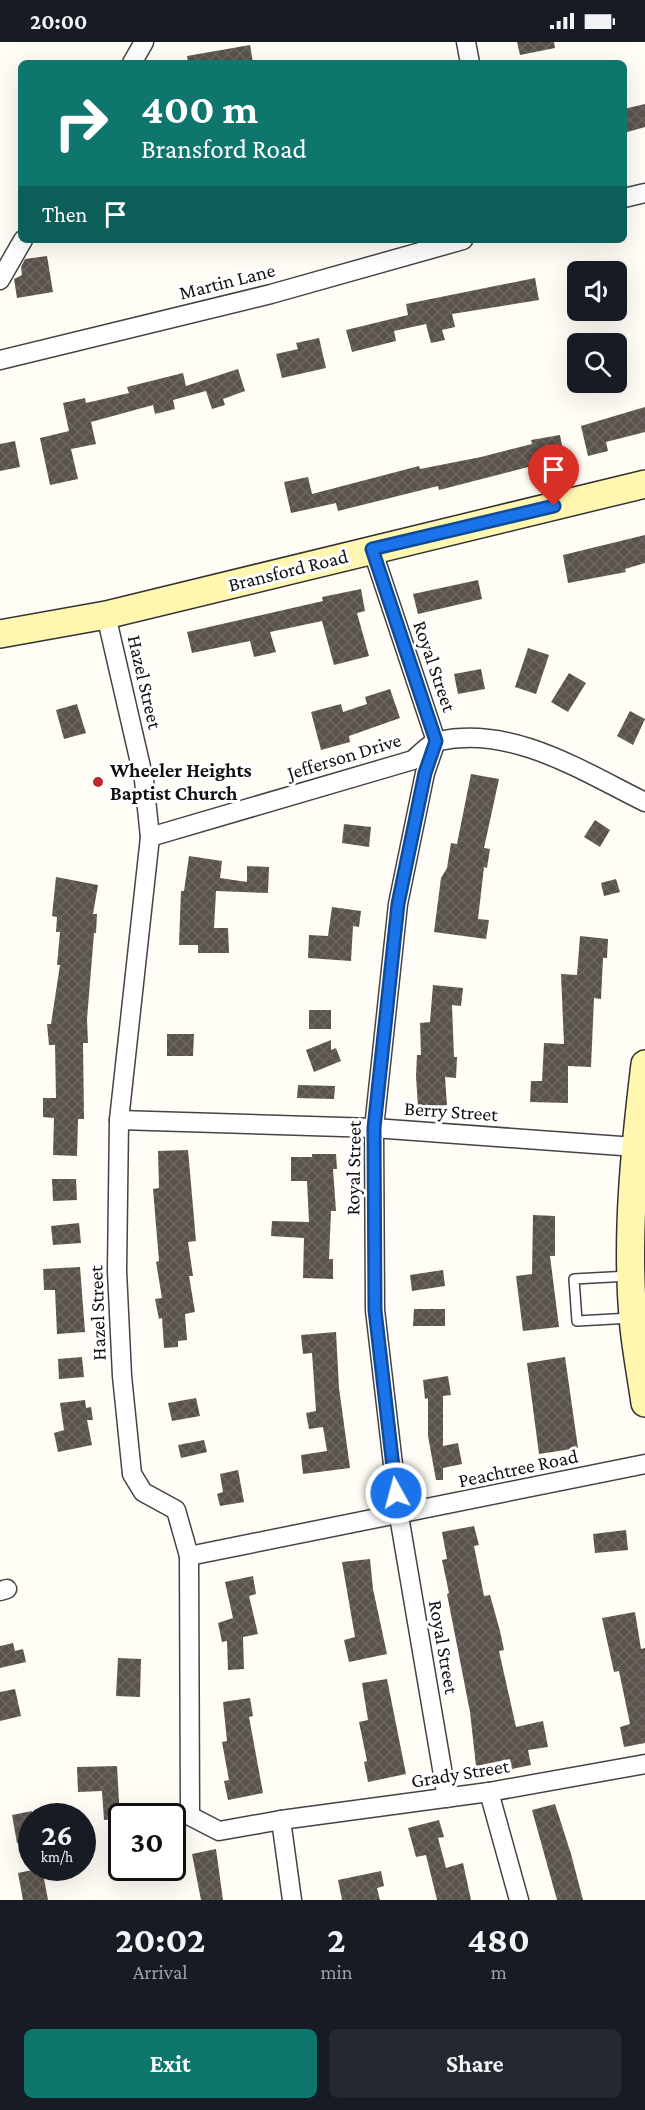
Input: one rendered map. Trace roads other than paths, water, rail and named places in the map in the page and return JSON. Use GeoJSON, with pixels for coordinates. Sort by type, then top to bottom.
{"type":"FeatureCollection","features":[{"type":"Feature","properties":{"kind":"street"},"geometry":{"type":"LineString","coordinates":[[134,60],[144,42]]}},
{"type":"Feature","properties":{"kind":"street"},"geometry":{"type":"LineString","coordinates":[[466,42],[469,60]]}},
{"type":"Feature","properties":{"kind":"street"},"geometry":{"type":"LineString","coordinates":[[627,197],[645,193]]}},
{"type":"Feature","properties":{"kind":"street"},"geometry":{"type":"LineString","coordinates":[[0,280],[20,243]]}},
{"type":"Feature","properties":{"kind":"street","name":"Martin Lane"},"geometry":{"type":"LineString","coordinates":[[0,360],[271,294],[452,243]]}},
{"type":"Feature","properties":{"kind":"street","name":"Bransford Road"},"geometry":{"type":"LineString","coordinates":[[0,634],[106,615],[645,484]]}},
{"type":"Feature","properties":{"kind":"street","name":"Royal Street"},"geometry":{"type":"LineString","coordinates":[[372,549],[436,741],[425,773],[398,904],[374,1128],[375,1310],[399,1516],[447,1798]]}},
{"type":"Feature","properties":{"kind":"street","name":"Hazel Street"},"geometry":{"type":"LineString","coordinates":[[106,615],[144,780],[150,837],[119,1120],[117,1271],[122,1376],[132,1474],[143,1492],[176,1510],[189,1556],[190,1816],[219,1830],[281,1820]]}},
{"type":"Feature","properties":{"kind":"street"},"geometry":{"type":"LineString","coordinates":[[436,741],[492,738],[542,752],[645,802]]}},
{"type":"Feature","properties":{"kind":"street","name":"Jefferson Drive"},"geometry":{"type":"LineString","coordinates":[[150,837],[413,760],[436,741]]}},
{"type":"Feature","properties":{"kind":"street"},"geometry":{"type":"LineString","coordinates":[[645,1064],[635,1146],[631,1276],[633,1318],[641,1347],[645,1403]]}},
{"type":"Feature","properties":{"kind":"street","name":"Berry Street"},"geometry":{"type":"LineString","coordinates":[[119,1120],[374,1128],[635,1146]]}},
{"type":"Feature","properties":{"kind":"street","name":"Peachtree Road"},"geometry":{"type":"LineString","coordinates":[[189,1556],[399,1516],[645,1464]]}},
{"type":"Feature","properties":{"kind":"street","name":"Grady Street"},"geometry":{"type":"LineString","coordinates":[[281,1820],[489,1792],[645,1764]]}},
{"type":"Feature","properties":{"kind":"street"},"geometry":{"type":"LineString","coordinates":[[489,1792],[519,1900]]}},
{"type":"Feature","properties":{"kind":"street"},"geometry":{"type":"LineString","coordinates":[[281,1820],[292,1900]]}},
{"type":"Feature","properties":{"kind":"lane"},"geometry":{"type":"LineString","coordinates":[[631,1276],[574,1279],[577,1321],[633,1318]]}},
{"type":"Feature","properties":{"kind":"place","name":"Wheeler Heights Baptist Church"},"geometry":{"type":"Point","coordinates":[98,782]}}]}
